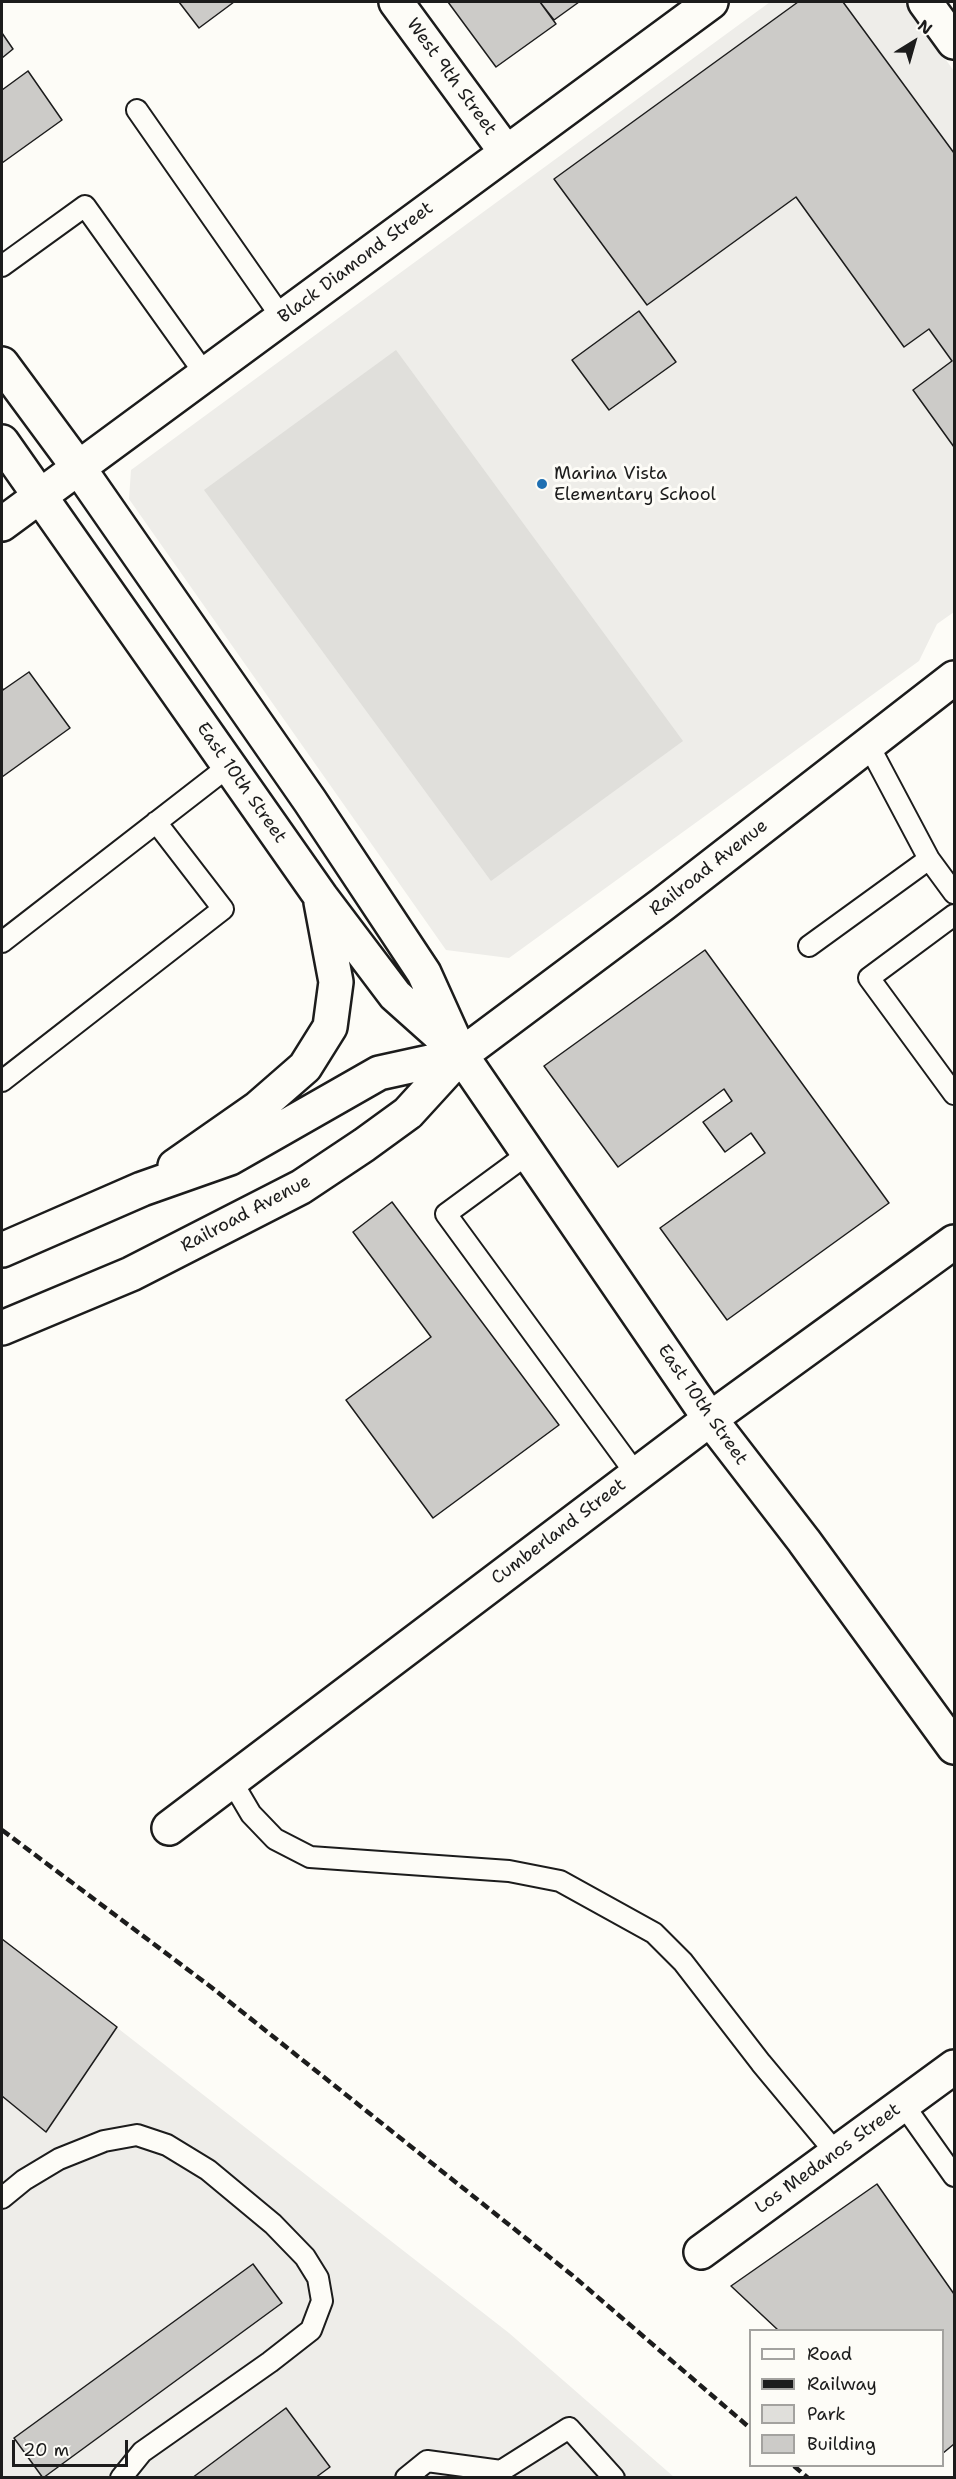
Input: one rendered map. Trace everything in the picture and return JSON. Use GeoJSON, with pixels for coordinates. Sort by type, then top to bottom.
{"type":"FeatureCollection","features":[{"type":"Feature","properties":{"kind":"main road","name":"West 9th Street"},"geometry":{"type":"LineString","coordinates":[[396,2],[506,152]]}},
{"type":"Feature","properties":{"kind":"main road","name":"Black Diamond Street"},"geometry":{"type":"LineString","coordinates":[[2,524],[711,2]]}},
{"type":"Feature","properties":{"kind":"main road"},"geometry":{"type":"LineString","coordinates":[[925,2],[954,42]]}},
{"type":"Feature","properties":{"kind":"main road","name":"East 10th Street"},"geometry":{"type":"LineString","coordinates":[[2,364],[78,467],[303,791],[424,973],[462,1054],[710,1419],[804,1541],[954,1747]]}},
{"type":"Feature","properties":{"kind":"main road","name":"East 10th Street"},"geometry":{"type":"LineString","coordinates":[[2,442],[321,897],[395,995],[462,1054]]}},
{"type":"Feature","properties":{"kind":"main road","name":"Railroad Avenue"},"geometry":{"type":"LineString","coordinates":[[2,1328],[131,1274],[302,1188],[408,1113],[462,1054],[663,904],[954,678]]}},
{"type":"Feature","properties":{"kind":"main road"},"geometry":{"type":"LineString","coordinates":[[142,1189],[258,1108],[305,1066],[330,1027],[336,981],[321,897]]}},
{"type":"Feature","properties":{"kind":"main road","name":"Railroad Avenue"},"geometry":{"type":"LineString","coordinates":[[2,1250],[142,1189],[230,1158],[379,1073],[462,1054]]}},
{"type":"Feature","properties":{"kind":"main road","name":"Cumberland Street"},"geometry":{"type":"LineString","coordinates":[[168,1828],[636,1474],[954,1242]]}},
{"type":"Feature","properties":{"kind":"main road","name":"Los Medanos Street"},"geometry":{"type":"LineString","coordinates":[[701,2252],[954,2067]]}},
{"type":"Feature","properties":{"kind":"lane"},"geometry":{"type":"LineString","coordinates":[[137,110],[282,318]]}},
{"type":"Feature","properties":{"kind":"lane"},"geometry":{"type":"LineString","coordinates":[[2,266],[85,206],[205,374]]}},
{"type":"Feature","properties":{"kind":"lane"},"geometry":{"type":"LineString","coordinates":[[868,744],[929,859],[954,893]]}},
{"type":"Feature","properties":{"kind":"lane"},"geometry":{"type":"LineString","coordinates":[[2,942],[229,766]]}},
{"type":"Feature","properties":{"kind":"lane"},"geometry":{"type":"LineString","coordinates":[[2,1081],[223,909],[156,822]]}},
{"type":"Feature","properties":{"kind":"lane"},"geometry":{"type":"LineString","coordinates":[[809,946],[929,859]]}},
{"type":"Feature","properties":{"kind":"lane"},"geometry":{"type":"LineString","coordinates":[[954,915],[869,978],[954,1094]]}},
{"type":"Feature","properties":{"kind":"lane"},"geometry":{"type":"LineString","coordinates":[[529,1153],[446,1214],[636,1474]]}},
{"type":"Feature","properties":{"kind":"lane"},"geometry":{"type":"LineString","coordinates":[[231,1780],[251,1814],[275,1839],[310,1857],[508,1871],[560,1881],[654,1933],[683,1962],[761,2063],[811,2120],[836,2153]]}},
{"type":"Feature","properties":{"kind":"lane"},"geometry":{"type":"LineString","coordinates":[[903,2104],[954,2176]]}},
{"type":"Feature","properties":{"kind":"lane"},"geometry":{"type":"LineString","coordinates":[[2,2198],[24,2180],[59,2159],[104,2141],[137,2135],[167,2145],[208,2170],[273,2224],[305,2257],[318,2278],[322,2301],[311,2330],[270,2362],[142,2452],[121,2478]]}},
{"type":"Feature","properties":{"kind":"lane"},"geometry":{"type":"LineString","coordinates":[[406,2478],[428,2461],[501,2471],[570,2428],[614,2478]]}},
{"type":"Feature","properties":{"kind":"shaded area","name":"Marina Vista Elementary School"},"geometry":{"type":"Polygon","coordinates":[[[770,2],[904,2],[954,71],[954,612],[937,624],[919,661],[509,958],[446,950],[129,499],[131,470],[770,2]]]}},
{"type":"Feature","properties":{"kind":"shaded area"},"geometry":{"type":"Polygon","coordinates":[[[2,1938],[509,2333],[674,2477],[2,2477],[2,1938]]]}},
{"type":"Feature","properties":{"kind":"green space"},"geometry":{"type":"Polygon","coordinates":[[[396,350],[683,741],[491,881],[204,490],[396,350]]]}},
{"type":"Feature","properties":{"kind":"building"},"geometry":{"type":"Polygon","coordinates":[[[179,2],[234,2],[199,28],[179,2]]]}},
{"type":"Feature","properties":{"kind":"building"},"geometry":{"type":"Polygon","coordinates":[[[448,2],[540,2],[556,24],[496,67],[448,2]]]}},
{"type":"Feature","properties":{"kind":"building"},"geometry":{"type":"Polygon","coordinates":[[[540,2],[579,2],[554,20],[540,2]]]}},
{"type":"Feature","properties":{"kind":"building"},"geometry":{"type":"Polygon","coordinates":[[[798,2],[843,2],[954,153],[954,447],[913,390],[952,361],[929,329],[904,347],[796,197],[647,305],[554,179],[798,2]]]}},
{"type":"Feature","properties":{"kind":"building"},"geometry":{"type":"Polygon","coordinates":[[[2,33],[13,49],[2,58],[2,33]]]}},
{"type":"Feature","properties":{"kind":"building"},"geometry":{"type":"Polygon","coordinates":[[[28,71],[62,120],[2,163],[2,90],[28,71]]]}},
{"type":"Feature","properties":{"kind":"building"},"geometry":{"type":"Polygon","coordinates":[[[639,311],[676,362],[609,410],[572,360],[639,311]]]}},
{"type":"Feature","properties":{"kind":"building"},"geometry":{"type":"Polygon","coordinates":[[[29,672],[70,728],[2,777],[2,687],[3,690],[29,672]]]}},
{"type":"Feature","properties":{"kind":"building"},"geometry":{"type":"Polygon","coordinates":[[[705,950],[889,1203],[727,1320],[660,1228],[765,1153],[751,1133],[725,1152],[703,1122],[732,1101],[724,1089],[618,1167],[544,1066],[705,950]]]}},
{"type":"Feature","properties":{"kind":"building"},"geometry":{"type":"Polygon","coordinates":[[[392,1202],[559,1425],[433,1518],[346,1400],[431,1337],[353,1232],[392,1202]]]}},
{"type":"Feature","properties":{"kind":"building"},"geometry":{"type":"Polygon","coordinates":[[[2,1939],[117,2027],[46,2132],[2,2096],[2,1939]]]}},
{"type":"Feature","properties":{"kind":"building"},"geometry":{"type":"Polygon","coordinates":[[[877,2184],[954,2294],[954,2444],[944,2452],[944,2329],[777,2329],[731,2286],[877,2184]]]}},
{"type":"Feature","properties":{"kind":"building"},"geometry":{"type":"Polygon","coordinates":[[[253,2264],[282,2303],[43,2478],[14,2438],[253,2264]]]}},
{"type":"Feature","properties":{"kind":"building"},"geometry":{"type":"Polygon","coordinates":[[[286,2408],[330,2467],[315,2478],[192,2478],[286,2408]]]}},
{"type":"Feature","properties":{"kind":"railway"},"geometry":{"type":"LineString","coordinates":[[2,1830],[211,1987],[572,2275],[749,2427]]}},
{"type":"Feature","properties":{"kind":"railway"},"geometry":{"type":"LineString","coordinates":[[795,2467],[808,2478]]}},
{"type":"Feature","properties":{"kind":"place","name":"Marina Vista Elementary School"},"geometry":{"type":"Point","coordinates":[542,484]}}]}
